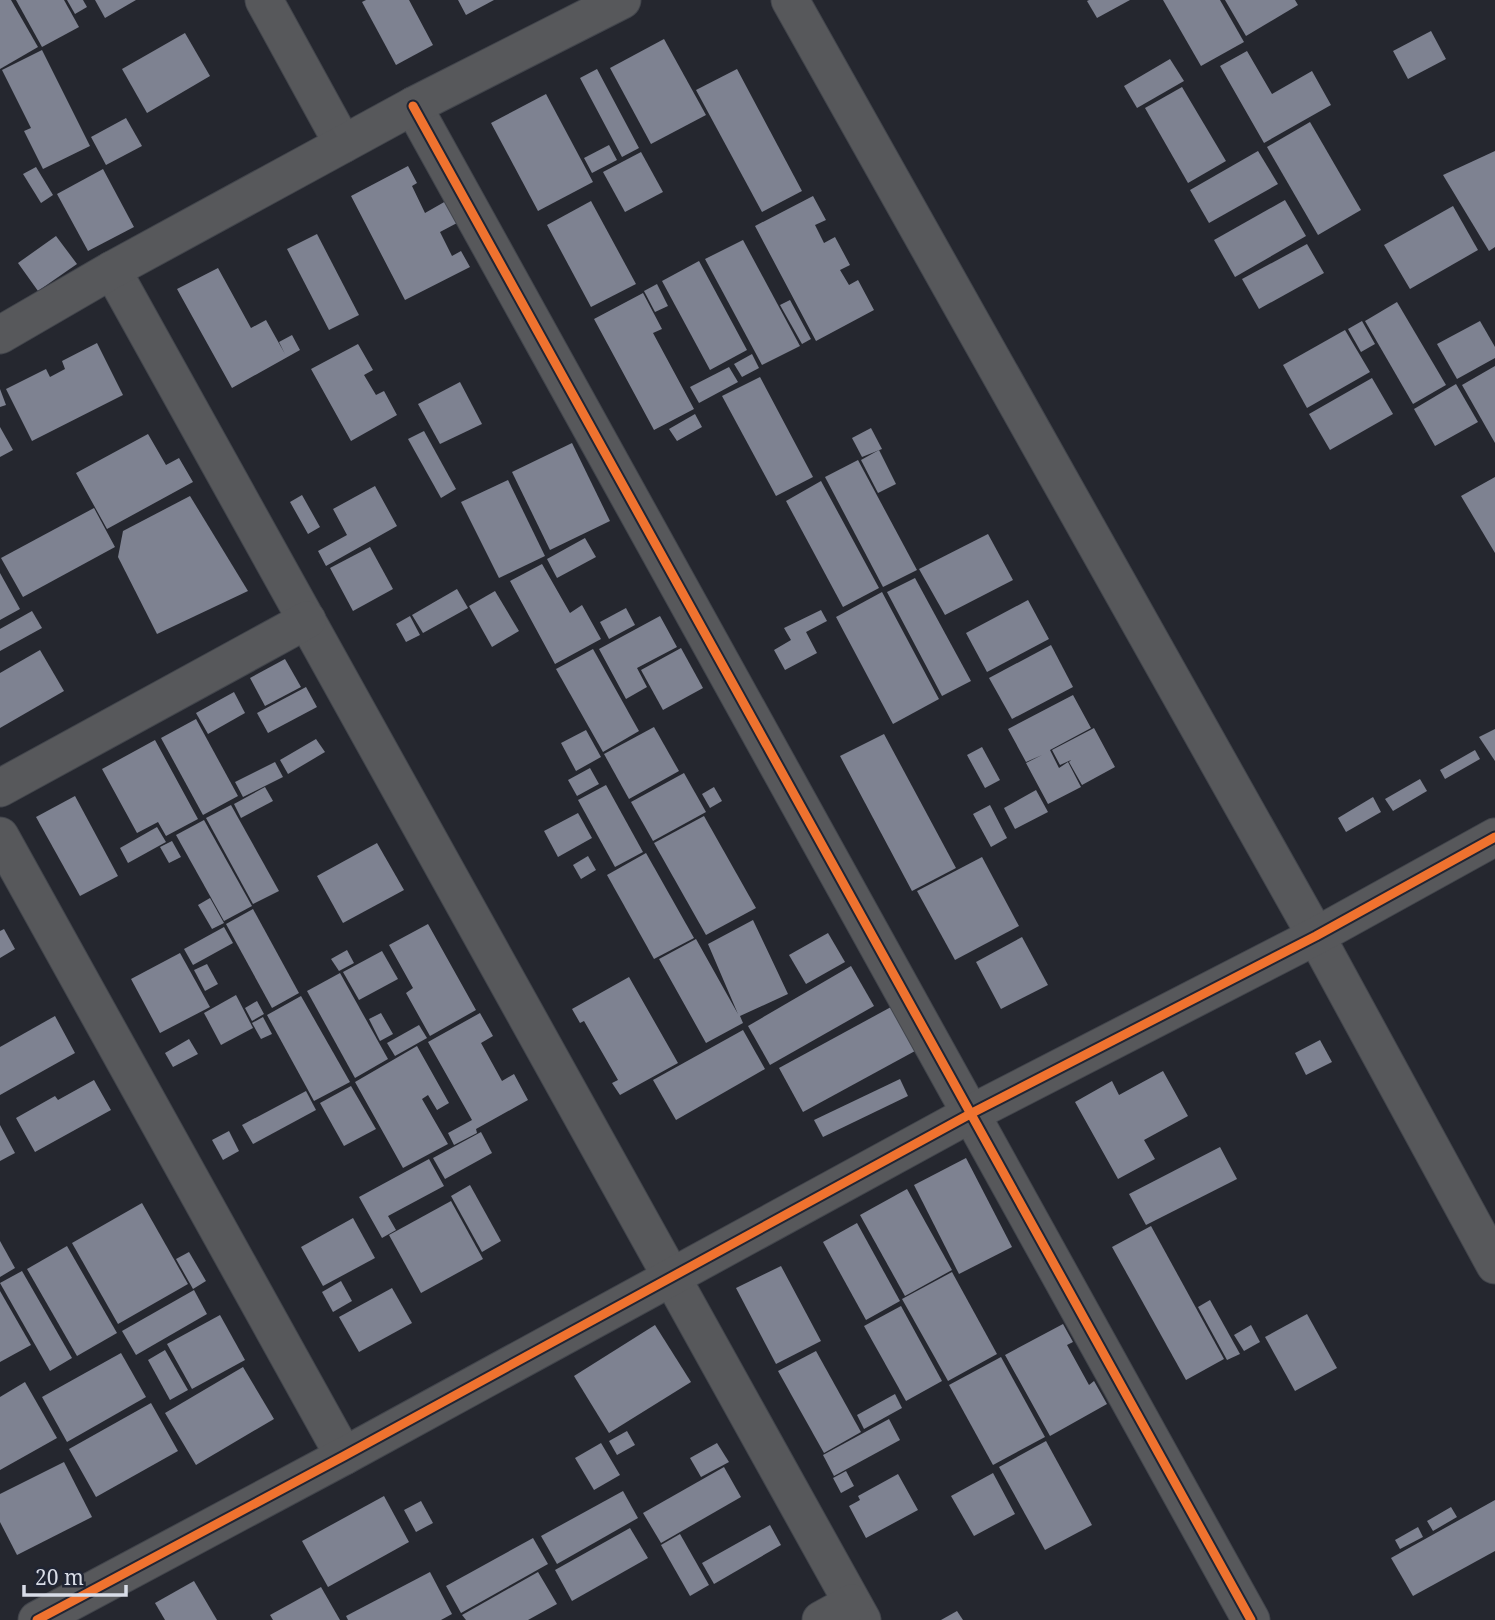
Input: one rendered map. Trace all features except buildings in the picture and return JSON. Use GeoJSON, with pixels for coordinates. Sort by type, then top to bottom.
{"type":"FeatureCollection","features":[{"type":"Feature","properties":{"kind":"street"},"geometry":{"type":"LineString","coordinates":[[264,0],[342,144]]}},
{"type":"Feature","properties":{"kind":"street"},"geometry":{"type":"LineString","coordinates":[[2,329],[413,106],[622,0]]}},
{"type":"Feature","properties":{"kind":"street"},"geometry":{"type":"LineString","coordinates":[[799,3],[1316,936],[1495,1265]]}},
{"type":"Feature","properties":{"kind":"street"},"geometry":{"type":"LineString","coordinates":[[413,106],[1251,1620]]}},
{"type":"Feature","properties":{"kind":"street"},"geometry":{"type":"LineString","coordinates":[[113,270],[671,1277],[845,1614]]}},
{"type":"Feature","properties":{"kind":"street"},"geometry":{"type":"LineString","coordinates":[[0,788],[307,620]]}},
{"type":"Feature","properties":{"kind":"street"},"geometry":{"type":"LineString","coordinates":[[0,836],[344,1456]]}},
{"type":"Feature","properties":{"kind":"street"},"geometry":{"type":"LineString","coordinates":[[37,1620],[344,1456],[972,1113],[1316,936],[1495,837]]}},
{"type":"Feature","properties":{"kind":"cycle path"},"geometry":{"type":"LineString","coordinates":[[413,106],[1251,1620]]}},
{"type":"Feature","properties":{"kind":"cycle path"},"geometry":{"type":"LineString","coordinates":[[37,1620],[344,1456],[972,1113],[1316,936],[1495,837]]}}]}
